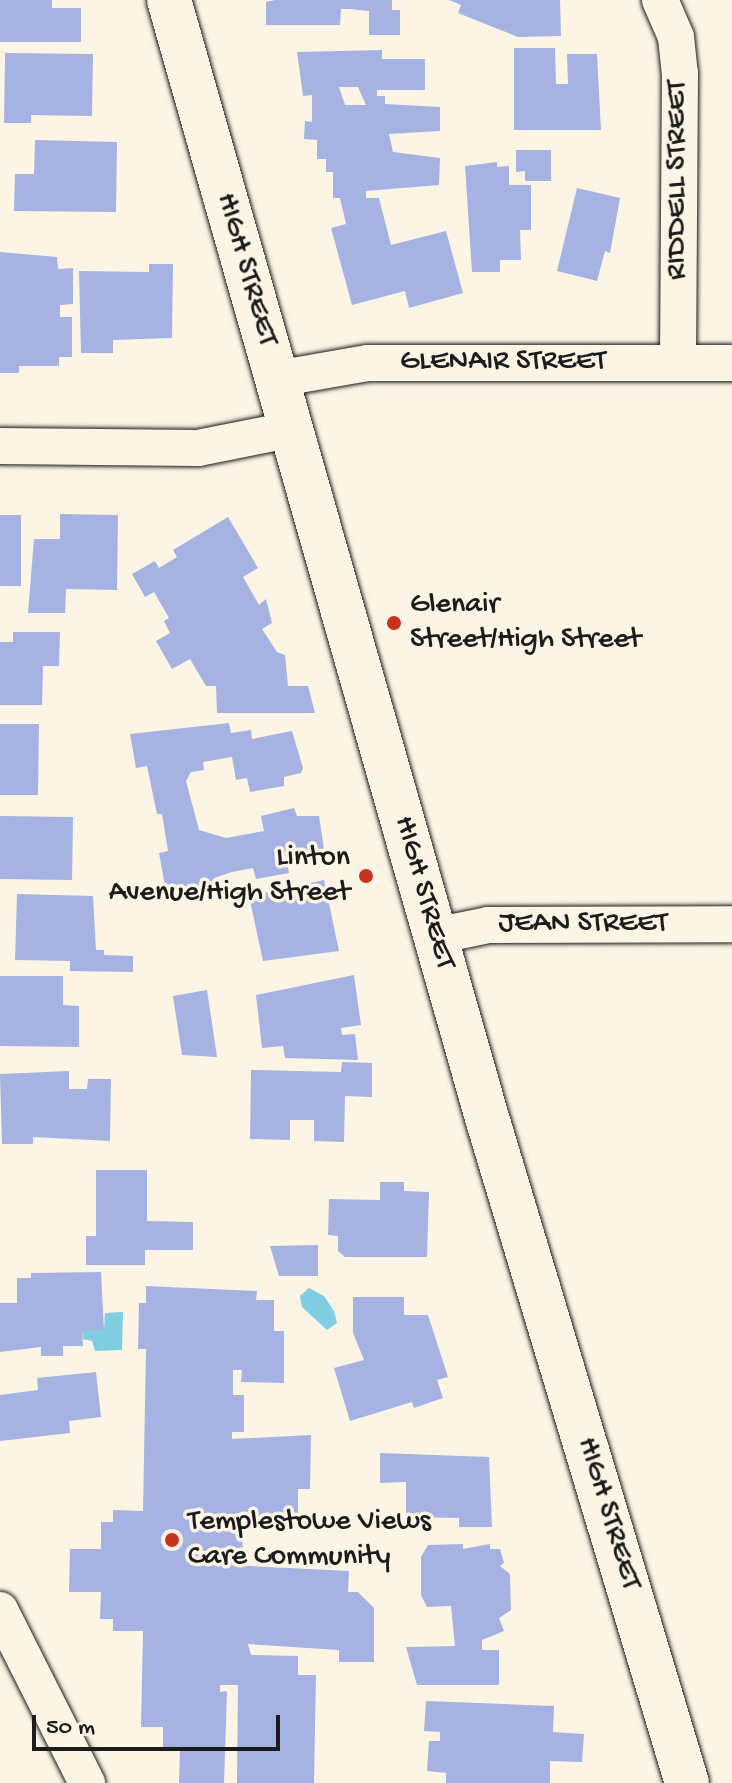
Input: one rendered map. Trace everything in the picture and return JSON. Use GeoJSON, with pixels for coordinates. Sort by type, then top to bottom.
{"type":"FeatureCollection","features":[{"type":"Feature","properties":{"kind":"main road","name":"HIGH STREET"},"geometry":{"type":"LineString","coordinates":[[169,0],[435,936],[687,1783]]}},
{"type":"Feature","properties":{"kind":"street","name":"RIDDELL STREET"},"geometry":{"type":"LineString","coordinates":[[660,0],[676,37],[680,73],[678,363]]}},
{"type":"Feature","properties":{"kind":"street","name":"GLENAIR STREET"},"geometry":{"type":"LineString","coordinates":[[276,379],[368,363],[732,363]]}},
{"type":"Feature","properties":{"kind":"street"},"geometry":{"type":"LineString","coordinates":[[0,446],[198,448],[289,430]]}},
{"type":"Feature","properties":{"kind":"street","name":"JEAN STREET"},"geometry":{"type":"LineString","coordinates":[[435,936],[488,925],[732,924]]}},
{"type":"Feature","properties":{"kind":"street"},"geometry":{"type":"LineString","coordinates":[[0,1610],[87,1783]]}},
{"type":"Feature","properties":{"kind":"water"},"geometry":{"type":"Polygon","coordinates":[[[309,1288],[324,1296],[334,1311],[337,1323],[327,1330],[302,1307],[300,1296],[309,1288]]]}},
{"type":"Feature","properties":{"kind":"water"},"geometry":{"type":"Polygon","coordinates":[[[123,1312],[122,1350],[95,1351],[92,1341],[83,1339],[82,1330],[104,1330],[105,1313],[123,1312]]]}},
{"type":"Feature","properties":{"kind":"building"},"geometry":{"type":"Polygon","coordinates":[[[0,0],[52,0],[52,8],[81,8],[81,42],[0,42],[0,0]]]}},
{"type":"Feature","properties":{"kind":"building"},"geometry":{"type":"Polygon","coordinates":[[[392,0],[392,10],[400,10],[400,35],[369,35],[369,11],[350,9],[341,9],[340,25],[266,25],[266,2],[392,0]]]}},
{"type":"Feature","properties":{"kind":"building"},"geometry":{"type":"Polygon","coordinates":[[[449,0],[560,0],[561,36],[518,37],[458,13],[461,5],[449,0]]]}},
{"type":"Feature","properties":{"kind":"building"},"geometry":{"type":"Polygon","coordinates":[[[514,48],[555,48],[556,84],[568,84],[567,54],[597,54],[601,130],[514,130],[514,48]]]}},
{"type":"Feature","properties":{"kind":"building"},"geometry":{"type":"Polygon","coordinates":[[[382,50],[382,59],[425,59],[425,90],[377,90],[377,96],[385,96],[385,104],[440,107],[440,131],[389,134],[393,152],[440,158],[439,185],[366,191],[366,198],[379,198],[391,245],[446,231],[463,293],[409,308],[405,291],[352,305],[331,228],[346,224],[340,198],[333,198],[333,172],[326,172],[326,159],[317,159],[317,140],[304,139],[305,121],[312,122],[312,95],[303,96],[297,52],[382,50]],[[339,87],[345,105],[366,105],[358,87],[339,87]]]}},
{"type":"Feature","properties":{"kind":"building"},"geometry":{"type":"Polygon","coordinates":[[[5,53],[93,54],[92,116],[31,115],[31,123],[4,123],[5,53]]]}},
{"type":"Feature","properties":{"kind":"building"},"geometry":{"type":"Polygon","coordinates":[[[35,140],[117,142],[116,212],[14,211],[15,174],[34,174],[35,140]]]}},
{"type":"Feature","properties":{"kind":"building"},"geometry":{"type":"Polygon","coordinates":[[[516,150],[551,150],[551,181],[525,181],[525,171],[516,172],[516,150]]]}},
{"type":"Feature","properties":{"kind":"building"},"geometry":{"type":"Polygon","coordinates":[[[497,162],[497,167],[509,166],[509,185],[531,185],[531,230],[520,230],[521,260],[500,260],[500,272],[472,272],[465,166],[497,162]]]}},
{"type":"Feature","properties":{"kind":"building"},"geometry":{"type":"Polygon","coordinates":[[[577,188],[620,198],[610,253],[605,251],[597,281],[557,271],[577,188]]]}},
{"type":"Feature","properties":{"kind":"building"},"geometry":{"type":"Polygon","coordinates":[[[0,252],[57,257],[58,269],[73,268],[73,304],[60,305],[60,317],[72,317],[72,357],[59,357],[59,366],[19,366],[19,373],[0,373],[0,252]]]}},
{"type":"Feature","properties":{"kind":"building"},"geometry":{"type":"Polygon","coordinates":[[[149,264],[173,264],[172,338],[113,340],[113,353],[81,353],[79,271],[149,272],[149,264]]]}},
{"type":"Feature","properties":{"kind":"building"},"geometry":{"type":"Polygon","coordinates":[[[60,514],[118,515],[117,590],[66,589],[65,613],[28,613],[34,539],[60,539],[60,514]]]}},
{"type":"Feature","properties":{"kind":"building"},"geometry":{"type":"Polygon","coordinates":[[[0,515],[21,515],[21,586],[0,586],[0,515]]]}},
{"type":"Feature","properties":{"kind":"building"},"geometry":{"type":"Polygon","coordinates":[[[228,517],[258,568],[243,577],[259,605],[266,599],[272,623],[262,629],[277,652],[285,655],[288,686],[308,686],[315,713],[217,713],[216,686],[206,686],[190,659],[172,669],[156,641],[170,633],[164,621],[169,618],[154,592],[145,597],[132,574],[155,561],[159,568],[177,557],[173,550],[228,517]]]}},
{"type":"Feature","properties":{"kind":"building"},"geometry":{"type":"Polygon","coordinates":[[[13,632],[60,632],[59,666],[43,666],[42,705],[0,705],[0,642],[13,642],[13,632]]]}},
{"type":"Feature","properties":{"kind":"building"},"geometry":{"type":"Polygon","coordinates":[[[229,723],[231,733],[251,730],[252,739],[292,731],[303,768],[301,773],[284,777],[284,786],[250,792],[247,778],[236,780],[232,757],[203,762],[204,770],[191,772],[186,781],[199,830],[226,838],[264,831],[261,816],[294,808],[297,816],[319,816],[325,856],[287,863],[289,873],[256,879],[253,868],[232,872],[214,878],[215,888],[178,894],[176,885],[165,886],[159,853],[168,851],[162,814],[157,814],[147,766],[136,768],[130,734],[229,723]]]}},
{"type":"Feature","properties":{"kind":"building"},"geometry":{"type":"Polygon","coordinates":[[[0,724],[39,724],[38,795],[0,795],[0,724]]]}},
{"type":"Feature","properties":{"kind":"building"},"geometry":{"type":"Polygon","coordinates":[[[0,816],[73,817],[72,880],[0,879],[0,816]]]}},
{"type":"Feature","properties":{"kind":"building"},"geometry":{"type":"Polygon","coordinates":[[[324,880],[339,951],[263,961],[249,896],[324,880]]]}},
{"type":"Feature","properties":{"kind":"building"},"geometry":{"type":"Polygon","coordinates":[[[17,894],[93,896],[96,950],[104,950],[104,955],[133,956],[133,972],[70,971],[70,961],[15,960],[17,894]]]}},
{"type":"Feature","properties":{"kind":"building"},"geometry":{"type":"Polygon","coordinates":[[[354,975],[361,1025],[341,1028],[342,1035],[355,1034],[358,1060],[285,1058],[283,1046],[262,1048],[256,995],[354,975]]]}},
{"type":"Feature","properties":{"kind":"building"},"geometry":{"type":"Polygon","coordinates":[[[0,976],[63,976],[63,1005],[79,1006],[79,1047],[0,1046],[0,976]]]}},
{"type":"Feature","properties":{"kind":"building"},"geometry":{"type":"Polygon","coordinates":[[[207,990],[217,1057],[182,1055],[173,996],[207,990]]]}},
{"type":"Feature","properties":{"kind":"building"},"geometry":{"type":"Polygon","coordinates":[[[342,1062],[372,1063],[372,1097],[345,1096],[344,1142],[314,1141],[314,1120],[290,1120],[290,1140],[250,1139],[251,1070],[341,1072],[342,1062]]]}},
{"type":"Feature","properties":{"kind":"building"},"geometry":{"type":"Polygon","coordinates":[[[69,1071],[69,1089],[87,1089],[88,1079],[111,1079],[110,1141],[33,1137],[33,1144],[2,1144],[0,1074],[69,1071]]]}},
{"type":"Feature","properties":{"kind":"building"},"geometry":{"type":"Polygon","coordinates":[[[96,1170],[147,1170],[147,1221],[193,1222],[193,1250],[145,1250],[145,1265],[86,1265],[86,1236],[96,1236],[96,1170]]]}},
{"type":"Feature","properties":{"kind":"building"},"geometry":{"type":"Polygon","coordinates":[[[380,1182],[404,1182],[404,1191],[429,1192],[427,1257],[345,1257],[338,1251],[338,1236],[328,1235],[329,1199],[380,1200],[380,1182]]]}},
{"type":"Feature","properties":{"kind":"building"},"geometry":{"type":"Polygon","coordinates":[[[318,1245],[318,1276],[279,1276],[270,1246],[318,1245]]]}},
{"type":"Feature","properties":{"kind":"building"},"geometry":{"type":"Polygon","coordinates":[[[101,1272],[104,1330],[82,1330],[83,1346],[63,1346],[63,1356],[41,1356],[41,1347],[0,1352],[0,1303],[17,1303],[17,1278],[31,1278],[31,1273],[101,1272]]]}},
{"type":"Feature","properties":{"kind":"building","name":"Templestowe Views Care Community"},"geometry":{"type":"Polygon","coordinates":[[[146,1286],[257,1291],[256,1300],[274,1300],[274,1331],[284,1331],[284,1383],[241,1382],[242,1370],[233,1370],[233,1395],[244,1395],[244,1432],[232,1432],[232,1439],[311,1435],[310,1489],[298,1489],[298,1519],[231,1518],[242,1531],[243,1552],[231,1565],[349,1571],[348,1592],[358,1592],[374,1608],[374,1662],[339,1662],[339,1650],[248,1644],[251,1655],[298,1656],[298,1675],[316,1675],[314,1783],[237,1783],[238,1685],[220,1685],[220,1692],[227,1691],[224,1783],[179,1783],[180,1748],[163,1748],[163,1727],[141,1727],[143,1631],[113,1631],[113,1619],[100,1619],[101,1592],[69,1592],[70,1549],[101,1549],[101,1522],[113,1522],[113,1510],[143,1511],[146,1349],[138,1349],[139,1303],[146,1303],[146,1286]]]}},
{"type":"Feature","properties":{"kind":"building"},"geometry":{"type":"Polygon","coordinates":[[[353,1297],[404,1297],[404,1315],[428,1315],[448,1377],[437,1380],[443,1398],[414,1408],[412,1402],[350,1421],[334,1368],[364,1360],[353,1333],[353,1297]]]}},
{"type":"Feature","properties":{"kind":"building"},"geometry":{"type":"Polygon","coordinates":[[[96,1372],[101,1417],[69,1421],[70,1433],[0,1441],[0,1395],[38,1390],[37,1378],[96,1372]]]}},
{"type":"Feature","properties":{"kind":"building"},"geometry":{"type":"Polygon","coordinates":[[[380,1453],[489,1457],[492,1527],[459,1527],[459,1518],[406,1517],[406,1482],[380,1483],[380,1453]]]}},
{"type":"Feature","properties":{"kind":"building"},"geometry":{"type":"Polygon","coordinates":[[[463,1544],[463,1549],[490,1544],[490,1549],[500,1549],[504,1563],[500,1566],[510,1574],[511,1610],[499,1618],[504,1631],[482,1640],[482,1650],[499,1650],[499,1685],[417,1685],[406,1647],[455,1646],[451,1606],[427,1607],[421,1595],[421,1557],[428,1545],[463,1544]]]}},
{"type":"Feature","properties":{"kind":"building"},"geometry":{"type":"Polygon","coordinates":[[[426,1701],[554,1706],[553,1732],[584,1734],[582,1762],[550,1761],[550,1783],[446,1783],[446,1773],[427,1771],[429,1741],[440,1741],[440,1732],[424,1731],[426,1701]]]}},
{"type":"Feature","properties":{"kind":"place","name":"Glenair Street/High Street"},"geometry":{"type":"Point","coordinates":[394,623]}},
{"type":"Feature","properties":{"kind":"place","name":"Linton Avenue/High Street"},"geometry":{"type":"Point","coordinates":[366,876]}},
{"type":"Feature","properties":{"kind":"place","name":"Templestowe Views Care Community"},"geometry":{"type":"Point","coordinates":[172,1540]}}]}
